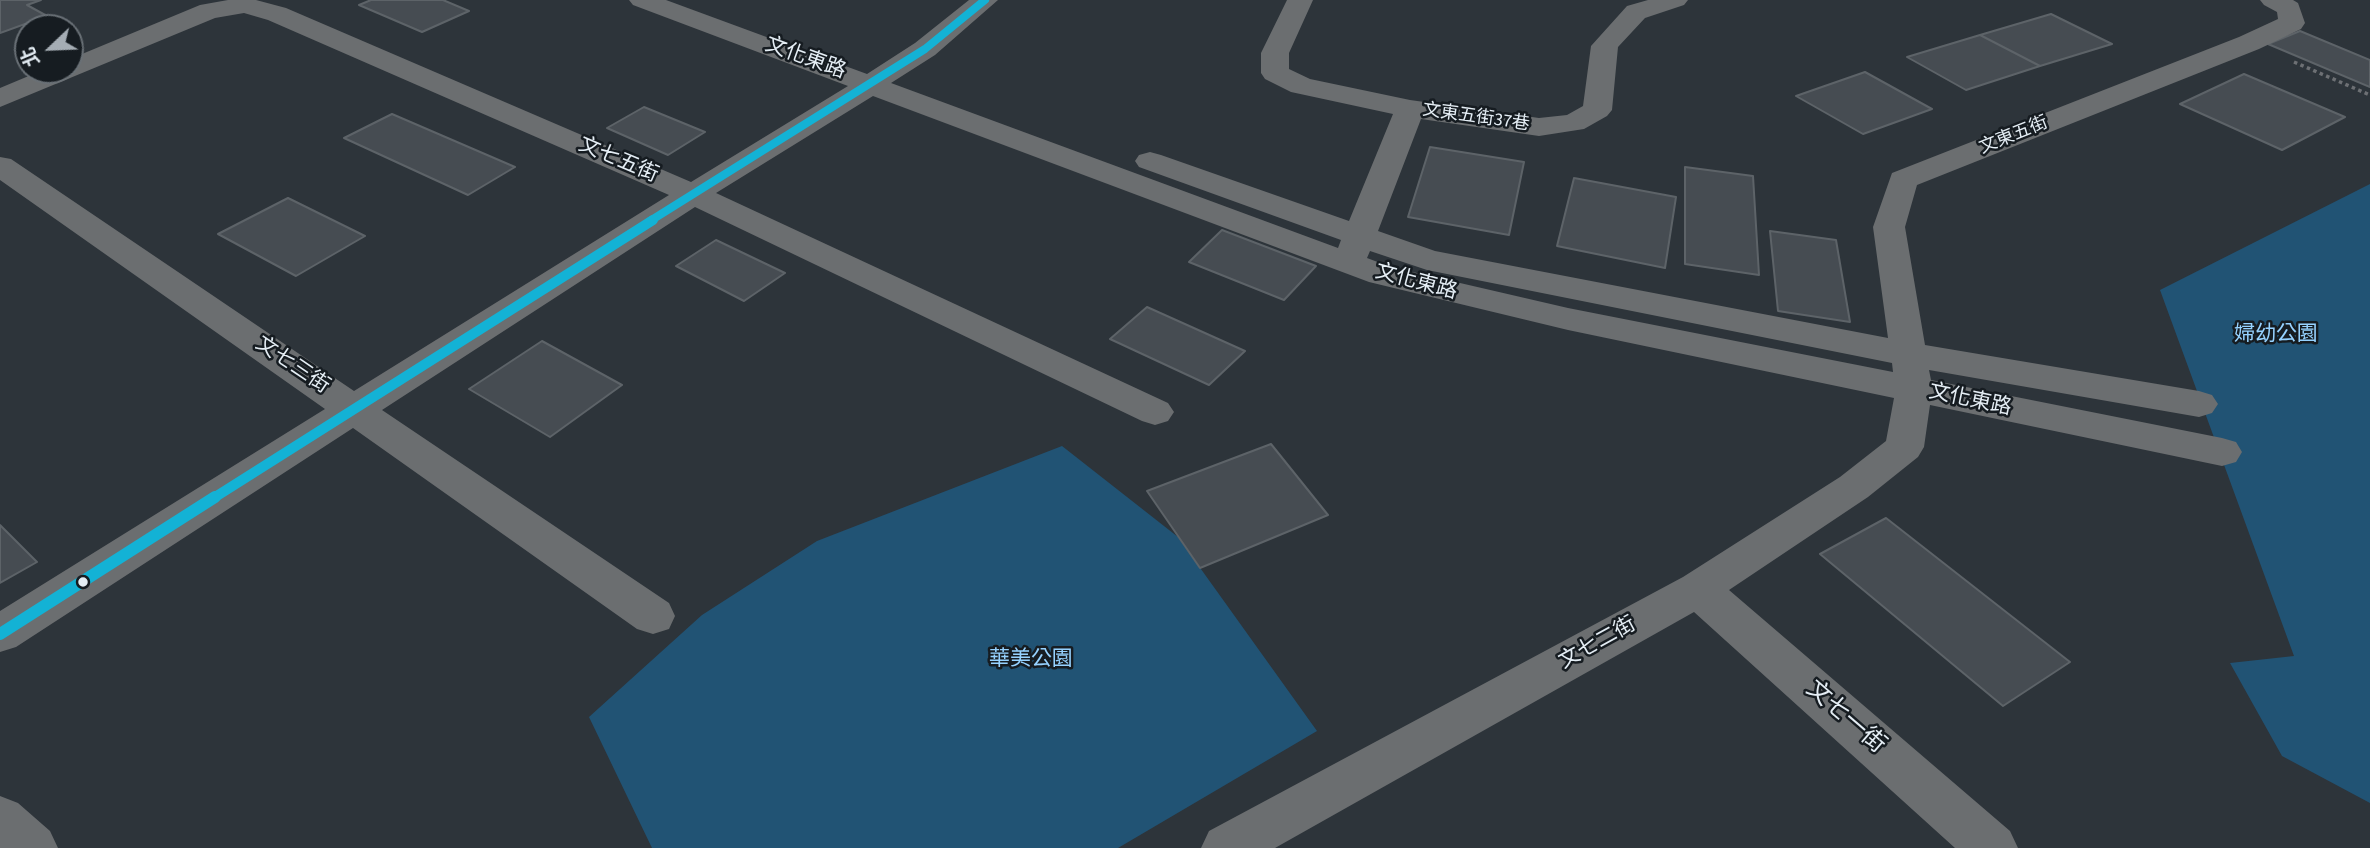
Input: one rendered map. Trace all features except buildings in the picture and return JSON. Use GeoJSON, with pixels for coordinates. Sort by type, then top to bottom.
{"type":"FeatureCollection","features":[{"type":"Feature","properties":{"kind":"street","name":"文化東路"},"geometry":{"type":"LineString","coordinates":[[642,0],[881,76],[1355,250],[1393,278],[1568,319],[1911,371],[2199,404]]}},
{"type":"Feature","properties":{"kind":"street","name":"文化東路"},"geometry":{"type":"LineString","coordinates":[[705,0],[881,76]]}},
{"type":"Feature","properties":{"kind":"street"},"geometry":{"type":"LineString","coordinates":[[0,634],[925,49],[985,0]]}},
{"type":"Feature","properties":{"kind":"street"},"geometry":{"type":"LineString","coordinates":[[1300,0],[1275,53],[1275,73],[1301,86],[1410,109],[1355,250]]}},
{"type":"Feature","properties":{"kind":"street","name":"文東五街37巷"},"geometry":{"type":"LineString","coordinates":[[1410,109],[1539,127],[1574,123],[1597,110],[1605,46],[1636,12],[1675,0]]}},
{"type":"Feature","properties":{"kind":"street","name":"文東五街"},"geometry":{"type":"LineString","coordinates":[[1911,371],[1889,227],[1903,180],[2249,43],[2292,23],[2289,8],[2273,0]]}},
{"type":"Feature","properties":{"kind":"street","name":"文七五街"},"geometry":{"type":"LineString","coordinates":[[84,62],[209,11],[245,5],[277,14],[693,194],[1155,411]]}},
{"type":"Feature","properties":{"kind":"street","name":"文七五街"},"geometry":{"type":"LineString","coordinates":[[0,98],[33,84]]}},
{"type":"Feature","properties":{"kind":"street","name":"文七三街"},"geometry":{"type":"LineString","coordinates":[[0,166],[653,616]]}},
{"type":"Feature","properties":{"kind":"street","name":"文化東路"},"geometry":{"type":"LineString","coordinates":[[1911,371],[2222,452]]}},
{"type":"Feature","properties":{"kind":"street","name":"文七二街"},"geometry":{"type":"LineString","coordinates":[[1227,848],[1698,589],[1854,487],[1904,447],[1911,371]]}},
{"type":"Feature","properties":{"kind":"street","name":"文七一街"},"geometry":{"type":"LineString","coordinates":[[1698,589],[1992,848]]}},
{"type":"Feature","properties":{"kind":"street"},"geometry":{"type":"LineString","coordinates":[[0,820],[32,848]]}},
{"type":"Feature","properties":{"kind":"path"},"geometry":{"type":"LineString","coordinates":[[2249,43],[2370,95]]}},
{"type":"Feature","properties":{"kind":"green space","name":"婦幼公園"},"geometry":{"type":"Polygon","coordinates":[[[2370,184],[2370,803],[2282,756],[2230,663],[2294,656],[2160,290],[2370,184]]]}},
{"type":"Feature","properties":{"kind":"green space","name":"華美公園"},"geometry":{"type":"Polygon","coordinates":[[[1062,446],[1178,537],[1317,731],[1118,848],[652,848],[589,717],[702,615],[817,541],[1062,446]]]}},
{"type":"Feature","properties":{"kind":"transit line"},"geometry":{"type":"LineString","coordinates":[[0,634],[693,194],[872,84],[925,49],[985,0]]}}]}
